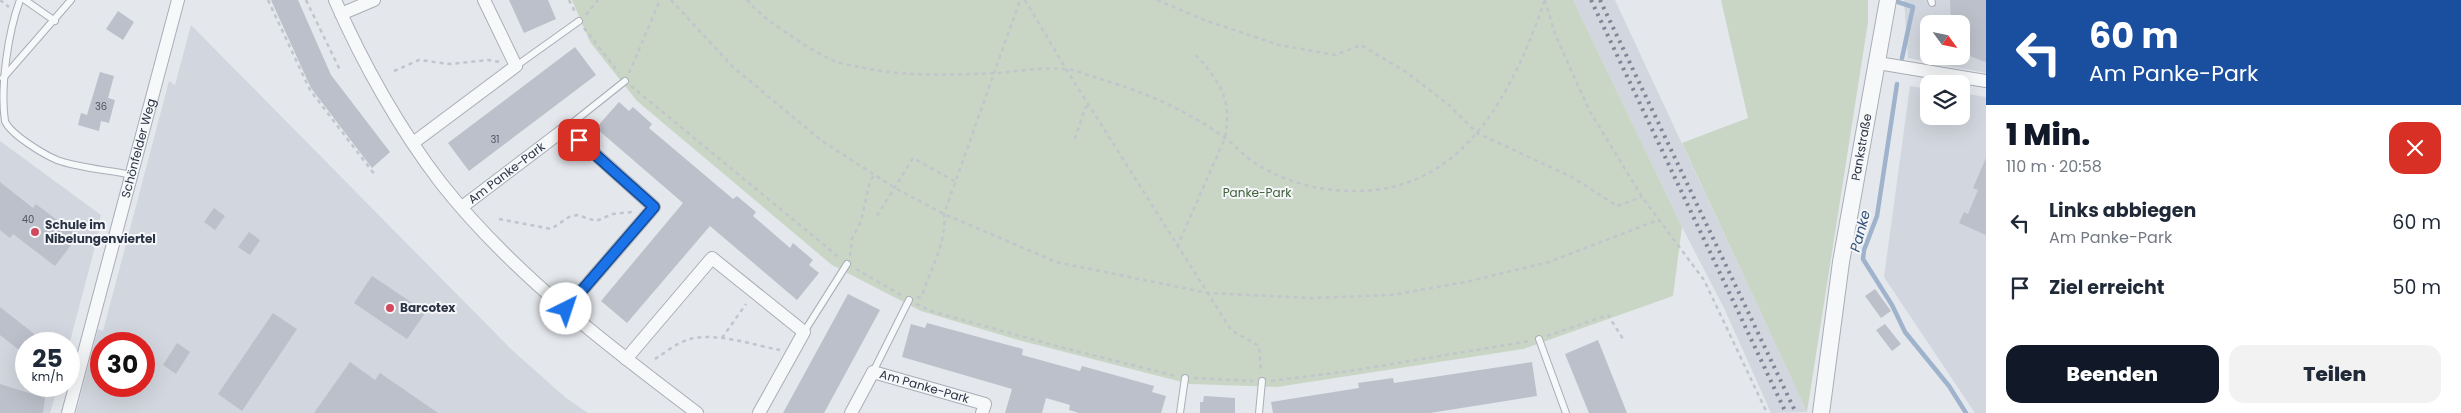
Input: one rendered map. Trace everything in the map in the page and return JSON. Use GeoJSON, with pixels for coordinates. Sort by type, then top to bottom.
{"type":"FeatureCollection","features":[{"type":"Feature","properties":{"kind":"street","name":"Schönfelder Weg"},"geometry":{"type":"LineString","coordinates":[[68,413],[178,0]]}},
{"type":"Feature","properties":{"kind":"street","name":"Am Panke-Park"},"geometry":{"type":"LineString","coordinates":[[335,0],[413,144],[462,207],[512,260],[566,309],[626,359],[697,413]]}},
{"type":"Feature","properties":{"kind":"street"},"geometry":{"type":"LineString","coordinates":[[341,14],[374,0]]}},
{"type":"Feature","properties":{"kind":"street"},"geometry":{"type":"LineString","coordinates":[[413,144],[516,66],[484,0]]}},
{"type":"Feature","properties":{"kind":"street","name":"Pankstraße"},"geometry":{"type":"LineString","coordinates":[[1821,413],[1841,262],[1888,0]]}},
{"type":"Feature","properties":{"kind":"street"},"geometry":{"type":"LineString","coordinates":[[1878,63],[1986,82]]}},
{"type":"Feature","properties":{"kind":"street","name":"Am Panke-Park"},"geometry":{"type":"LineString","coordinates":[[462,207],[566,128]]}},
{"type":"Feature","properties":{"kind":"street"},"geometry":{"type":"LineString","coordinates":[[566,128],[654,207],[566,309]]}},
{"type":"Feature","properties":{"kind":"street"},"geometry":{"type":"LineString","coordinates":[[626,359],[712,258],[804,332],[758,413]]}},
{"type":"Feature","properties":{"kind":"street","name":"Am Panke-Park"},"geometry":{"type":"LineString","coordinates":[[851,413],[873,372],[985,404],[982,413]]}},
{"type":"Feature","properties":{"kind":"lane"},"geometry":{"type":"LineString","coordinates":[[20,0],[4,52],[2,100],[5,122],[30,146],[58,160],[132,175]]}},
{"type":"Feature","properties":{"kind":"lane"},"geometry":{"type":"LineString","coordinates":[[25,0],[55,21]]}},
{"type":"Feature","properties":{"kind":"lane"},"geometry":{"type":"LineString","coordinates":[[3,78],[55,21],[71,0]]}},
{"type":"Feature","properties":{"kind":"lane"},"geometry":{"type":"LineString","coordinates":[[516,66],[579,21]]}},
{"type":"Feature","properties":{"kind":"lane"},"geometry":{"type":"LineString","coordinates":[[566,128],[625,81]]}},
{"type":"Feature","properties":{"kind":"lane"},"geometry":{"type":"LineString","coordinates":[[804,332],[847,264]]}},
{"type":"Feature","properties":{"kind":"lane"},"geometry":{"type":"LineString","coordinates":[[873,372],[909,300]]}},
{"type":"Feature","properties":{"kind":"lane"},"geometry":{"type":"LineString","coordinates":[[1539,339],[1566,413]]}},
{"type":"Feature","properties":{"kind":"lane"},"geometry":{"type":"LineString","coordinates":[[1180,413],[1184,378]]}},
{"type":"Feature","properties":{"kind":"lane"},"geometry":{"type":"LineString","coordinates":[[1259,413],[1262,381]]}},
{"type":"Feature","properties":{"kind":"path"},"geometry":{"type":"LineString","coordinates":[[268,0],[310,90],[375,175]]}},
{"type":"Feature","properties":{"kind":"path"},"geometry":{"type":"LineString","coordinates":[[306,0],[340,70]]}},
{"type":"Feature","properties":{"kind":"path"},"geometry":{"type":"LineString","coordinates":[[569,0],[579,21],[625,81],[847,264],[909,300],[934,312],[1184,378],[1262,381],[1350,371],[1539,339],[1608,315],[1623,339]]}},
{"type":"Feature","properties":{"kind":"path"},"geometry":{"type":"LineString","coordinates":[[579,21],[598,0]]}},
{"type":"Feature","properties":{"kind":"path"},"geometry":{"type":"LineString","coordinates":[[625,81],[660,0]]}},
{"type":"Feature","properties":{"kind":"path"},"geometry":{"type":"LineString","coordinates":[[671,0],[733,67],[822,141],[894,188],[944,214],[1056,262],[1208,293],[1311,298],[1391,294],[1466,282],[1548,262],[1658,220]]}},
{"type":"Feature","properties":{"kind":"path"},"geometry":{"type":"LineString","coordinates":[[747,0],[766,18],[834,62],[886,73],[931,75],[1066,69],[1133,88],[1182,111],[1225,138],[1254,162],[1281,177],[1328,191],[1366,191],[1396,186],[1428,176],[1457,154],[1477,133],[1508,87],[1533,34],[1545,0]]}},
{"type":"Feature","properties":{"kind":"path"},"geometry":{"type":"LineString","coordinates":[[909,300],[922,296],[945,227],[944,214],[1020,0]]}},
{"type":"Feature","properties":{"kind":"path"},"geometry":{"type":"LineString","coordinates":[[1025,0],[1088,105],[1231,330],[1259,346],[1262,381]]}},
{"type":"Feature","properties":{"kind":"path"},"geometry":{"type":"LineString","coordinates":[[1157,0],[1207,21],[1279,45],[1335,55],[1361,45],[1406,72],[1448,105],[1477,133],[1572,177],[1617,206],[1642,197]]}},
{"type":"Feature","properties":{"kind":"path"},"geometry":{"type":"LineString","coordinates":[[1545,0],[1555,34],[1585,101],[1642,197],[1704,280],[1767,413]]}},
{"type":"Feature","properties":{"kind":"path"},"geometry":{"type":"LineString","coordinates":[[1178,247],[1225,138],[1228,121],[1226,97],[1219,82],[1196,55]]}},
{"type":"Feature","properties":{"kind":"path"},"geometry":{"type":"LineString","coordinates":[[394,70],[419,60],[450,64],[488,60],[516,66]]}},
{"type":"Feature","properties":{"kind":"path"},"geometry":{"type":"LineString","coordinates":[[1075,139],[1084,108],[1088,105]]}},
{"type":"Feature","properties":{"kind":"path"},"geometry":{"type":"LineString","coordinates":[[876,216],[913,158],[956,182]]}},
{"type":"Feature","properties":{"kind":"path"},"geometry":{"type":"LineString","coordinates":[[847,264],[851,252],[852,239],[861,221],[870,181],[874,175]]}},
{"type":"Feature","properties":{"kind":"path"},"geometry":{"type":"LineString","coordinates":[[499,219],[551,229],[569,217],[577,215],[596,220],[614,214],[631,212],[646,201]]}},
{"type":"Feature","properties":{"kind":"path"},"geometry":{"type":"LineString","coordinates":[[722,338],[746,304]]}},
{"type":"Feature","properties":{"kind":"path"},"geometry":{"type":"LineString","coordinates":[[655,359],[688,339],[722,338],[792,353]]}},
{"type":"Feature","properties":{"kind":"shaded area"},"geometry":{"type":"Polygon","coordinates":[[[1573,0],[1615,0],[1807,412],[1771,413],[1724,308],[1682,227],[1573,0]]]}},
{"type":"Feature","properties":{"kind":"shaded area"},"geometry":{"type":"Polygon","coordinates":[[[1904,0],[1986,0],[1986,73],[1944,65],[1970,65],[1970,15],[1920,15],[1920,60],[1908,58],[1904,0]]]}},
{"type":"Feature","properties":{"kind":"shaded area"},"geometry":{"type":"Polygon","coordinates":[[[191,25],[512,350],[566,398],[588,413],[76,413],[90,360],[90,397],[155,397],[155,332],[97,332],[98,329],[103,331],[169,81],[175,85],[191,25]]]}},
{"type":"Feature","properties":{"kind":"shaded area"},"geometry":{"type":"Polygon","coordinates":[[[1910,86],[1920,88],[1920,125],[1970,125],[1970,94],[1986,97],[1986,413],[1975,413],[1884,277],[1910,86]]]}},
{"type":"Feature","properties":{"kind":"shaded area"},"geometry":{"type":"Polygon","coordinates":[[[0,141],[101,215],[99,223],[101,224],[72,332],[15,332],[15,397],[55,397],[50,413],[0,413],[0,141]]]}},
{"type":"Feature","properties":{"kind":"green space","name":"Panke-Park"},"geometry":{"type":"Polygon","coordinates":[[[572,0],[1573,0],[1682,227],[1673,296],[1523,349],[1277,387],[1190,384],[1018,340],[921,311],[832,265],[637,101],[590,42],[572,0]]]}},
{"type":"Feature","properties":{"kind":"green space"},"geometry":{"type":"Polygon","coordinates":[[[1721,0],[1868,0],[1868,22],[1807,412],[1682,143],[1748,118],[1721,0]]]}},
{"type":"Feature","properties":{"kind":"building"},"geometry":{"type":"Polygon","coordinates":[[[271,0],[298,0],[331,75],[390,152],[372,168],[311,88],[271,0]]]}},
{"type":"Feature","properties":{"kind":"building"},"geometry":{"type":"Polygon","coordinates":[[[509,0],[548,0],[556,19],[524,33],[509,0]]]}},
{"type":"Feature","properties":{"kind":"building"},"geometry":{"type":"Polygon","coordinates":[[[1950,0],[1986,0],[1986,62],[1970,56],[1970,15],[1951,15],[1950,0]]]}},
{"type":"Feature","properties":{"kind":"building"},"geometry":{"type":"Polygon","coordinates":[[[118,11],[134,22],[123,40],[106,29],[118,11]]]}},
{"type":"Feature","properties":{"kind":"building"},"geometry":{"type":"Polygon","coordinates":[[[575,47],[596,75],[469,171],[448,143],[575,47]]]}},
{"type":"Feature","properties":{"kind":"building"},"geometry":{"type":"Polygon","coordinates":[[[100,72],[114,76],[108,98],[115,100],[109,123],[101,121],[99,131],[78,125],[81,113],[87,115],[100,72]]]}},
{"type":"Feature","properties":{"kind":"building"},"geometry":{"type":"Polygon","coordinates":[[[619,102],[629,111],[633,107],[652,124],[649,128],[733,199],[737,196],[756,212],[753,216],[790,248],[793,243],[813,260],[809,265],[819,273],[797,300],[710,226],[627,323],[601,301],[683,203],[596,128],[619,102]]]}},
{"type":"Feature","properties":{"kind":"building"},"geometry":{"type":"Polygon","coordinates":[[[1986,158],[1986,235],[1959,223],[1964,212],[1968,214],[1978,190],[1973,188],[1986,158]]]}},
{"type":"Feature","properties":{"kind":"building"},"geometry":{"type":"Polygon","coordinates":[[[0,182],[33,208],[36,204],[78,236],[55,266],[13,234],[10,238],[0,230],[0,182]]]}},
{"type":"Feature","properties":{"kind":"building"},"geometry":{"type":"Polygon","coordinates":[[[214,208],[225,216],[215,230],[204,222],[214,208]]]}},
{"type":"Feature","properties":{"kind":"building"},"geometry":{"type":"Polygon","coordinates":[[[249,232],[260,240],[250,255],[238,247],[249,232]]]}},
{"type":"Feature","properties":{"kind":"building","name":"Barcotex"},"geometry":{"type":"Polygon","coordinates":[[[372,276],[426,312],[407,339],[354,303],[372,276]]]}},
{"type":"Feature","properties":{"kind":"building"},"geometry":{"type":"Polygon","coordinates":[[[1875,289],[1891,311],[1881,318],[1865,296],[1875,289]]]}},
{"type":"Feature","properties":{"kind":"building"},"geometry":{"type":"Polygon","coordinates":[[[848,294],[880,310],[824,413],[783,413],[848,294]]]}},
{"type":"Feature","properties":{"kind":"building"},"geometry":{"type":"Polygon","coordinates":[[[0,307],[32,332],[15,332],[15,347],[0,335],[0,307]]]}},
{"type":"Feature","properties":{"kind":"building"},"geometry":{"type":"Polygon","coordinates":[[[273,313],[297,329],[242,411],[218,394],[273,313]]]}},
{"type":"Feature","properties":{"kind":"building"},"geometry":{"type":"Polygon","coordinates":[[[927,323],[1023,349],[1022,355],[1080,371],[1082,366],[1154,386],[1152,392],[1166,396],[1161,413],[1079,413],[1069,410],[1070,405],[1046,398],[1042,413],[1005,413],[1012,389],[902,357],[911,324],[925,328],[927,323]]]}},
{"type":"Feature","properties":{"kind":"building"},"geometry":{"type":"Polygon","coordinates":[[[1885,324],[1901,344],[1892,351],[1876,330],[1885,324]]]}},
{"type":"Feature","properties":{"kind":"building"},"geometry":{"type":"Polygon","coordinates":[[[1598,340],[1627,413],[1589,413],[1565,354],[1598,340]]]}},
{"type":"Feature","properties":{"kind":"building"},"geometry":{"type":"Polygon","coordinates":[[[177,343],[190,352],[176,374],[163,365],[177,343]]]}},
{"type":"Feature","properties":{"kind":"building"},"geometry":{"type":"Polygon","coordinates":[[[350,362],[375,380],[380,373],[438,413],[314,413],[350,362]]]}},
{"type":"Feature","properties":{"kind":"building"},"geometry":{"type":"Polygon","coordinates":[[[1532,362],[1537,396],[1430,413],[1273,413],[1271,402],[1359,388],[1358,383],[1393,378],[1394,383],[1532,362]]]}},
{"type":"Feature","properties":{"kind":"building"},"geometry":{"type":"Polygon","coordinates":[[[0,384],[15,389],[15,397],[45,398],[43,413],[0,413],[0,384]]]}},
{"type":"Feature","properties":{"kind":"building"},"geometry":{"type":"Polygon","coordinates":[[[1204,396],[1235,398],[1235,413],[1200,413],[1200,402],[1203,402],[1204,396]]]}},
{"type":"Feature","properties":{"kind":"waterway","name":"Panke"},"geometry":{"type":"LineString","coordinates":[[1898,2],[1913,7],[1902,58]]}},
{"type":"Feature","properties":{"kind":"waterway","name":"Panke"},"geometry":{"type":"LineString","coordinates":[[1897,84],[1877,216],[1864,250],[1863,259],[1892,305],[1905,332],[1949,386],[1966,413]]}},
{"type":"Feature","properties":{"kind":"railway"},"geometry":{"type":"LineString","coordinates":[[1591,0],[1786,413]]}},
{"type":"Feature","properties":{"kind":"railway"},"geometry":{"type":"LineString","coordinates":[[1600,0],[1796,413]]}},
{"type":"Feature","properties":{"kind":"place","name":"Schule im Nibelungenviertel"},"geometry":{"type":"Point","coordinates":[35,232]}},
{"type":"Feature","properties":{"kind":"place","name":"Barcotex"},"geometry":{"type":"Point","coordinates":[390,308]}},
{"type":"Feature","properties":{"kind":"route"},"geometry":{"type":"LineString","coordinates":[[566,309],[654,207],[579,140]]}}]}
